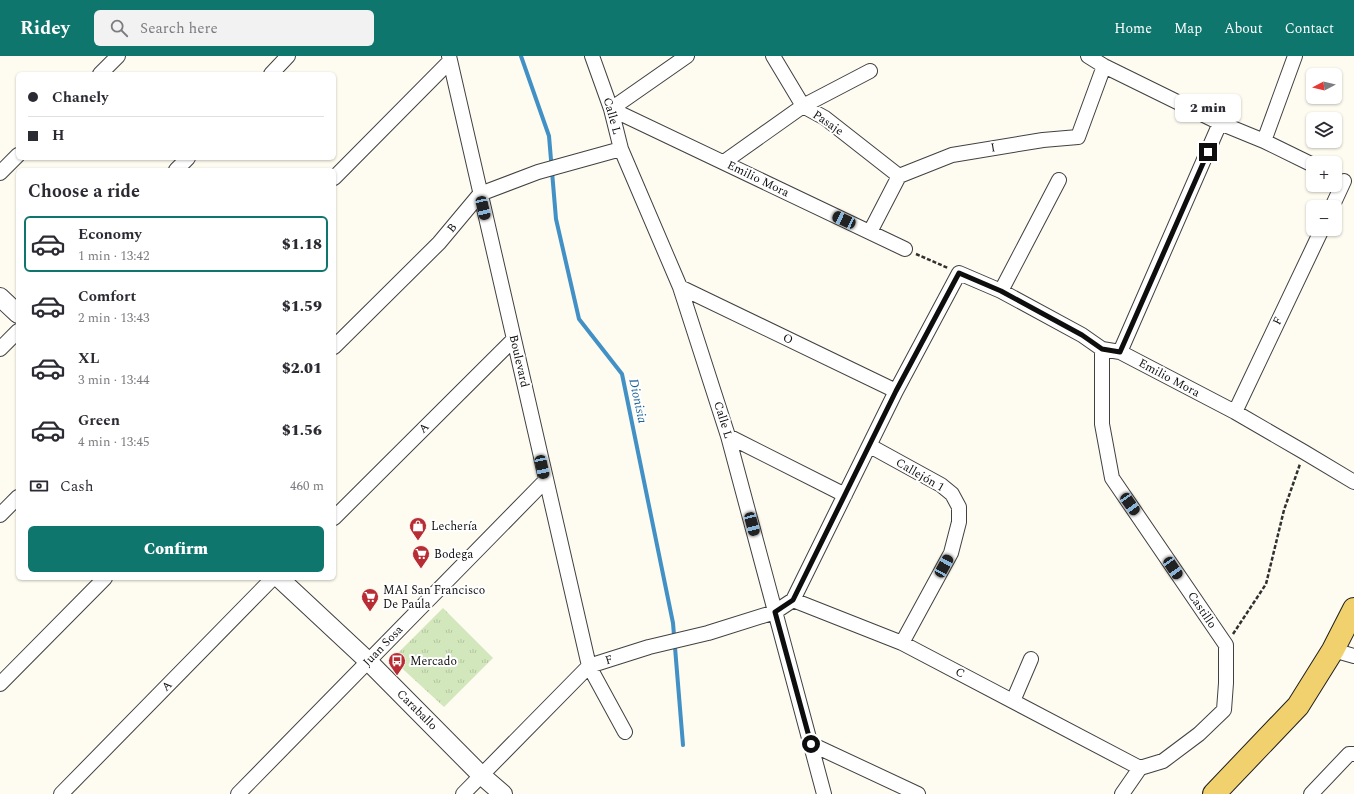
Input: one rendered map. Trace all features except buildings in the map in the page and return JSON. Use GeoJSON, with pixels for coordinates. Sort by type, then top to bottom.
{"type":"FeatureCollection","features":[{"type":"Feature","properties":{"kind":"main road"},"geometry":{"type":"LineString","coordinates":[[1214,794],[1298,706],[1333,650],[1354,609]]}},
{"type":"Feature","properties":{"kind":"street"},"geometry":{"type":"LineString","coordinates":[[102,72],[118,56]]}},
{"type":"Feature","properties":{"kind":"street"},"geometry":{"type":"LineString","coordinates":[[273,72],[288,56]]}},
{"type":"Feature","properties":{"kind":"street","name":"Calle L"},"geometry":{"type":"LineString","coordinates":[[592,56],[611,108],[621,149],[680,287],[728,436],[824,794]]}},
{"type":"Feature","properties":{"kind":"street"},"geometry":{"type":"LineString","coordinates":[[611,108],[687,56]]}},
{"type":"Feature","properties":{"kind":"street","name":"Pasaje"},"geometry":{"type":"LineString","coordinates":[[773,56],[803,106],[825,118],[899,176]]}},
{"type":"Feature","properties":{"kind":"street"},"geometry":{"type":"LineString","coordinates":[[1088,56],[1104,66],[1220,123],[1264,141],[1306,162]]}},
{"type":"Feature","properties":{"kind":"street"},"geometry":{"type":"LineString","coordinates":[[1264,141],[1295,56]]}},
{"type":"Feature","properties":{"kind":"street"},"geometry":{"type":"LineString","coordinates":[[336,176],[449,58]]}},
{"type":"Feature","properties":{"kind":"street","name":"Boulevard"},"geometry":{"type":"LineString","coordinates":[[449,58],[545,481],[589,666],[625,732]]}},
{"type":"Feature","properties":{"kind":"street","name":"I"},"geometry":{"type":"LineString","coordinates":[[899,176],[952,155],[1043,140],[1078,137],[1104,66]]}},
{"type":"Feature","properties":{"kind":"street"},"geometry":{"type":"LineString","coordinates":[[724,162],[803,106],[870,71]]}},
{"type":"Feature","properties":{"kind":"street","name":"Emilio Mora"},"geometry":{"type":"LineString","coordinates":[[611,108],[905,249]]}},
{"type":"Feature","properties":{"kind":"street"},"geometry":{"type":"LineString","coordinates":[[1120,352],[1220,123]]}},
{"type":"Feature","properties":{"kind":"street","name":"B"},"geometry":{"type":"LineString","coordinates":[[336,345],[439,243],[480,194],[538,172],[621,149]]}},
{"type":"Feature","properties":{"kind":"street"},"geometry":{"type":"LineString","coordinates":[[0,173],[16,158]]}},
{"type":"Feature","properties":{"kind":"street"},"geometry":{"type":"LineString","coordinates":[[178,168],[186,160]]}},
{"type":"Feature","properties":{"kind":"street"},"geometry":{"type":"LineString","coordinates":[[870,232],[899,176]]}},
{"type":"Feature","properties":{"kind":"street"},"geometry":{"type":"LineString","coordinates":[[1001,291],[1059,180]]}},
{"type":"Feature","properties":{"kind":"street"},"geometry":{"type":"LineString","coordinates":[[1335,200],[1344,181]]}},
{"type":"Feature","properties":{"kind":"street","name":"F"},"geometry":{"type":"LineString","coordinates":[[1235,412],[1319,236]]}},
{"type":"Feature","properties":{"kind":"street"},"geometry":{"type":"LineString","coordinates":[[775,612],[793,600],[896,391],[959,273]]}},
{"type":"Feature","properties":{"kind":"street","name":"Emilio Mora"},"geometry":{"type":"LineString","coordinates":[[959,273],[1001,291],[1082,335],[1102,349],[1120,352],[1235,412],[1354,482]]}},
{"type":"Feature","properties":{"kind":"street","name":"O"},"geometry":{"type":"LineString","coordinates":[[680,287],[896,391]]}},
{"type":"Feature","properties":{"kind":"street"},"geometry":{"type":"LineString","coordinates":[[0,297],[16,312]]}},
{"type":"Feature","properties":{"kind":"street"},"geometry":{"type":"LineString","coordinates":[[0,349],[16,333]]}},
{"type":"Feature","properties":{"kind":"street","name":"A"},"geometry":{"type":"LineString","coordinates":[[336,516],[514,339]]}},
{"type":"Feature","properties":{"kind":"street","name":"Castillo"},"geometry":{"type":"LineString","coordinates":[[1102,349],[1102,424],[1112,478],[1226,645]]}},
{"type":"Feature","properties":{"kind":"street"},"geometry":{"type":"LineString","coordinates":[[728,436],[846,495]]}},
{"type":"Feature","properties":{"kind":"street","name":"Callejón 1"},"geometry":{"type":"LineString","coordinates":[[870,446],[941,486],[952,494],[958,507],[959,522],[952,553],[902,643]]}},
{"type":"Feature","properties":{"kind":"street","name":"Juan Sosa"},"geometry":{"type":"LineString","coordinates":[[238,794],[545,481]]}},
{"type":"Feature","properties":{"kind":"street"},"geometry":{"type":"LineString","coordinates":[[0,514],[16,498]]}},
{"type":"Feature","properties":{"kind":"street"},"geometry":{"type":"LineString","coordinates":[[0,684],[102,580]]}},
{"type":"Feature","properties":{"kind":"street","name":"A"},"geometry":{"type":"LineString","coordinates":[[61,794],[271,580]]}},
{"type":"Feature","properties":{"kind":"street","name":"Caraballo"},"geometry":{"type":"LineString","coordinates":[[281,580],[368,661],[481,775],[503,794]]}},
{"type":"Feature","properties":{"kind":"street","name":"C"},"geometry":{"type":"LineString","coordinates":[[793,600],[902,643],[1140,768]]}},
{"type":"Feature","properties":{"kind":"street","name":"F"},"geometry":{"type":"LineString","coordinates":[[463,794],[589,666],[649,648],[708,633],[775,612]]}},
{"type":"Feature","properties":{"kind":"street"},"geometry":{"type":"LineString","coordinates":[[1122,794],[1140,768],[1162,761],[1199,734],[1224,710],[1226,645]]}},
{"type":"Feature","properties":{"kind":"street"},"geometry":{"type":"LineString","coordinates":[[1333,650],[1354,656]]}},
{"type":"Feature","properties":{"kind":"street"},"geometry":{"type":"LineString","coordinates":[[1012,701],[1031,659]]}},
{"type":"Feature","properties":{"kind":"street"},"geometry":{"type":"LineString","coordinates":[[811,744],[918,794]]}},
{"type":"Feature","properties":{"kind":"street"},"geometry":{"type":"LineString","coordinates":[[1311,794],[1351,754]]}},
{"type":"Feature","properties":{"kind":"path"},"geometry":{"type":"LineString","coordinates":[[905,249],[938,262],[959,273]]}},
{"type":"Feature","properties":{"kind":"path"},"geometry":{"type":"LineString","coordinates":[[1226,645],[1266,584],[1284,510],[1304,452]]}},
{"type":"Feature","properties":{"kind":"green space"},"geometry":{"type":"Polygon","coordinates":[[[443,608],[493,658],[444,707],[392,659],[443,608]]]}},
{"type":"Feature","properties":{"kind":"waterway","name":"Dionisia"},"geometry":{"type":"LineString","coordinates":[[521,56],[549,136],[556,219],[579,319],[622,374],[673,623],[683,745]]}},
{"type":"Feature","properties":{"kind":"place","name":"Lechería"},"geometry":{"type":"Point","coordinates":[418,541]}},
{"type":"Feature","properties":{"kind":"place","name":"Bodega"},"geometry":{"type":"Point","coordinates":[421,569]}},
{"type":"Feature","properties":{"kind":"place","name":"MAI San Francisco De Paula"},"geometry":{"type":"Point","coordinates":[370,612]}},
{"type":"Feature","properties":{"kind":"place","name":"Mercado"},"geometry":{"type":"Point","coordinates":[397,676]}},
{"type":"Feature","properties":{"kind":"route"},"geometry":{"type":"LineString","coordinates":[[811,744],[775,612],[793,600],[896,391],[959,273],[1001,291],[1082,335],[1102,349],[1120,352],[1208,152]]}}]}
